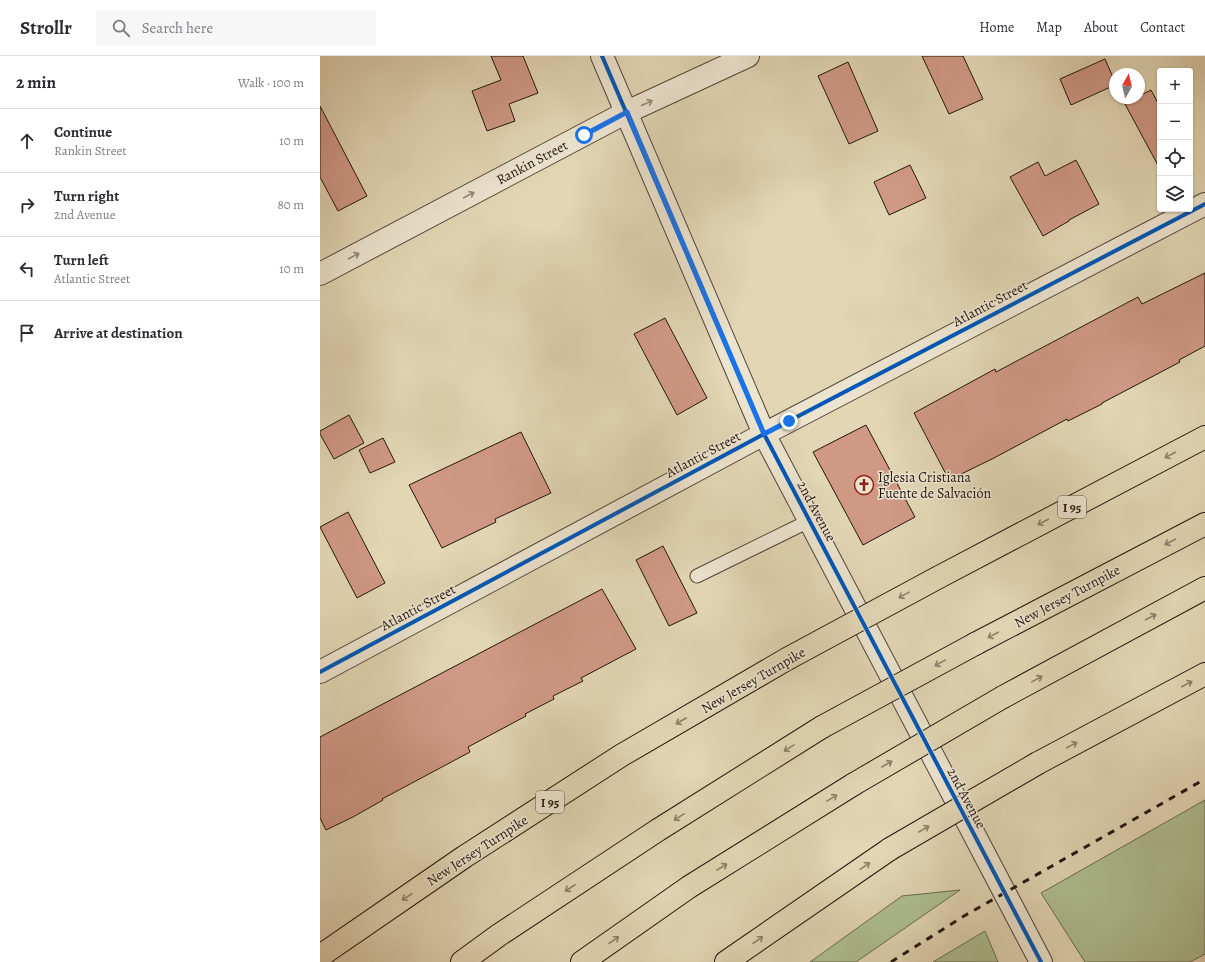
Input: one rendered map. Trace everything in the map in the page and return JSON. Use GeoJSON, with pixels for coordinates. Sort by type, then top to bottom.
{"type":"FeatureCollection","features":[{"type":"Feature","properties":{"kind":"highway","name":"New Jersey Turnpike"},"geometry":{"type":"LineString","coordinates":[[320,956],[464,857],[622,755],[787,659],[1205,437]]}},
{"type":"Feature","properties":{"kind":"highway","name":"New Jersey Turnpike"},"geometry":{"type":"LineString","coordinates":[[462,962],[499,935],[651,835],[822,727],[975,644],[1205,524]]}},
{"type":"Feature","properties":{"kind":"highway"},"geometry":{"type":"LineString","coordinates":[[582,962],[689,887],[854,784],[1002,697],[1205,588]]}},
{"type":"Feature","properties":{"kind":"highway"},"geometry":{"type":"LineString","coordinates":[[726,962],[890,849],[1038,763],[1205,674]]}},
{"type":"Feature","properties":{"kind":"street","name":"2nd Avenue"},"geometry":{"type":"LineString","coordinates":[[602,56],[764,434],[1041,962]]}},
{"type":"Feature","properties":{"kind":"street","name":"Rankin Street"},"geometry":{"type":"LineString","coordinates":[[320,274],[627,112],[748,56]]}},
{"type":"Feature","properties":{"kind":"street","name":"Atlantic Street"},"geometry":{"type":"LineString","coordinates":[[320,672],[764,434],[1205,204]]}},
{"type":"Feature","properties":{"kind":"lane"},"geometry":{"type":"LineString","coordinates":[[697,576],[809,521]]}},
{"type":"Feature","properties":{"kind":"green space"},"geometry":{"type":"Polygon","coordinates":[[[1205,800],[1205,954],[1190,962],[1085,962],[1041,893],[1205,800]]]}},
{"type":"Feature","properties":{"kind":"green space"},"geometry":{"type":"Polygon","coordinates":[[[960,890],[856,962],[810,962],[902,896],[960,890]]]}},
{"type":"Feature","properties":{"kind":"green space"},"geometry":{"type":"Polygon","coordinates":[[[985,931],[998,962],[933,962],[985,931]]]}},
{"type":"Feature","properties":{"kind":"building"},"geometry":{"type":"Polygon","coordinates":[[[491,56],[523,56],[538,93],[509,104],[515,121],[487,131],[472,91],[501,80],[491,56]]]}},
{"type":"Feature","properties":{"kind":"building"},"geometry":{"type":"Polygon","coordinates":[[[922,56],[963,56],[983,99],[949,114],[922,56]]]}},
{"type":"Feature","properties":{"kind":"building"},"geometry":{"type":"Polygon","coordinates":[[[1105,59],[1109,68],[1109,88],[1071,105],[1060,79],[1105,59]]]}},
{"type":"Feature","properties":{"kind":"building"},"geometry":{"type":"Polygon","coordinates":[[[848,62],[878,131],[849,144],[818,76],[848,62]]]}},
{"type":"Feature","properties":{"kind":"building"},"geometry":{"type":"Polygon","coordinates":[[[1151,90],[1157,101],[1157,163],[1125,104],[1145,104],[1145,93],[1151,90]]]}},
{"type":"Feature","properties":{"kind":"building"},"geometry":{"type":"Polygon","coordinates":[[[320,106],[367,196],[338,211],[320,177],[320,106]]]}},
{"type":"Feature","properties":{"kind":"building"},"geometry":{"type":"Polygon","coordinates":[[[1076,160],[1099,204],[1043,236],[1010,177],[1038,162],[1045,176],[1076,160]]]}},
{"type":"Feature","properties":{"kind":"building"},"geometry":{"type":"Polygon","coordinates":[[[910,165],[926,198],[889,215],[874,182],[910,165]]]}},
{"type":"Feature","properties":{"kind":"building"},"geometry":{"type":"Polygon","coordinates":[[[1205,273],[1205,346],[1179,360],[1180,362],[1102,404],[1068,421],[1067,419],[949,480],[914,413],[995,369],[996,372],[1138,297],[1142,304],[1205,273]]]}},
{"type":"Feature","properties":{"kind":"building"},"geometry":{"type":"Polygon","coordinates":[[[665,318],[707,398],[677,415],[634,334],[665,318]]]}},
{"type":"Feature","properties":{"kind":"building"},"geometry":{"type":"Polygon","coordinates":[[[349,415],[364,443],[334,459],[320,434],[320,431],[349,415]]]}},
{"type":"Feature","properties":{"kind":"building","name":"Iglesia Cristiana Fuente de Salvación"},"geometry":{"type":"Polygon","coordinates":[[[866,425],[915,517],[863,545],[813,452],[866,425]]]}},
{"type":"Feature","properties":{"kind":"building"},"geometry":{"type":"Polygon","coordinates":[[[521,432],[551,493],[495,519],[496,522],[442,548],[409,485],[521,432]]]}},
{"type":"Feature","properties":{"kind":"building"},"geometry":{"type":"Polygon","coordinates":[[[383,438],[395,462],[370,473],[359,450],[383,438]]]}},
{"type":"Feature","properties":{"kind":"building"},"geometry":{"type":"Polygon","coordinates":[[[348,512],[385,583],[357,598],[320,527],[348,512]]]}},
{"type":"Feature","properties":{"kind":"building"},"geometry":{"type":"Polygon","coordinates":[[[663,546],[697,613],[669,626],[636,560],[663,546]]]}},
{"type":"Feature","properties":{"kind":"building"},"geometry":{"type":"Polygon","coordinates":[[[602,589],[636,649],[581,678],[583,681],[553,696],[554,699],[468,747],[470,752],[382,799],[383,800],[353,817],[326,830],[320,818],[320,737],[602,589]]]}},
{"type":"Feature","properties":{"kind":"railway"},"geometry":{"type":"LineString","coordinates":[[891,962],[964,916],[1205,779]]}},
{"type":"Feature","properties":{"kind":"cycle path"},"geometry":{"type":"LineString","coordinates":[[602,56],[764,434],[1041,962]]}},
{"type":"Feature","properties":{"kind":"cycle path"},"geometry":{"type":"LineString","coordinates":[[320,672],[764,434],[1205,204]]}},
{"type":"Feature","properties":{"kind":"place","name":"Iglesia Cristiana Fuente de Salvación"},"geometry":{"type":"Point","coordinates":[864,485]}},
{"type":"Feature","properties":{"kind":"route"},"geometry":{"type":"LineString","coordinates":[[584,135],[627,112],[764,434],[789,421]]}}]}
